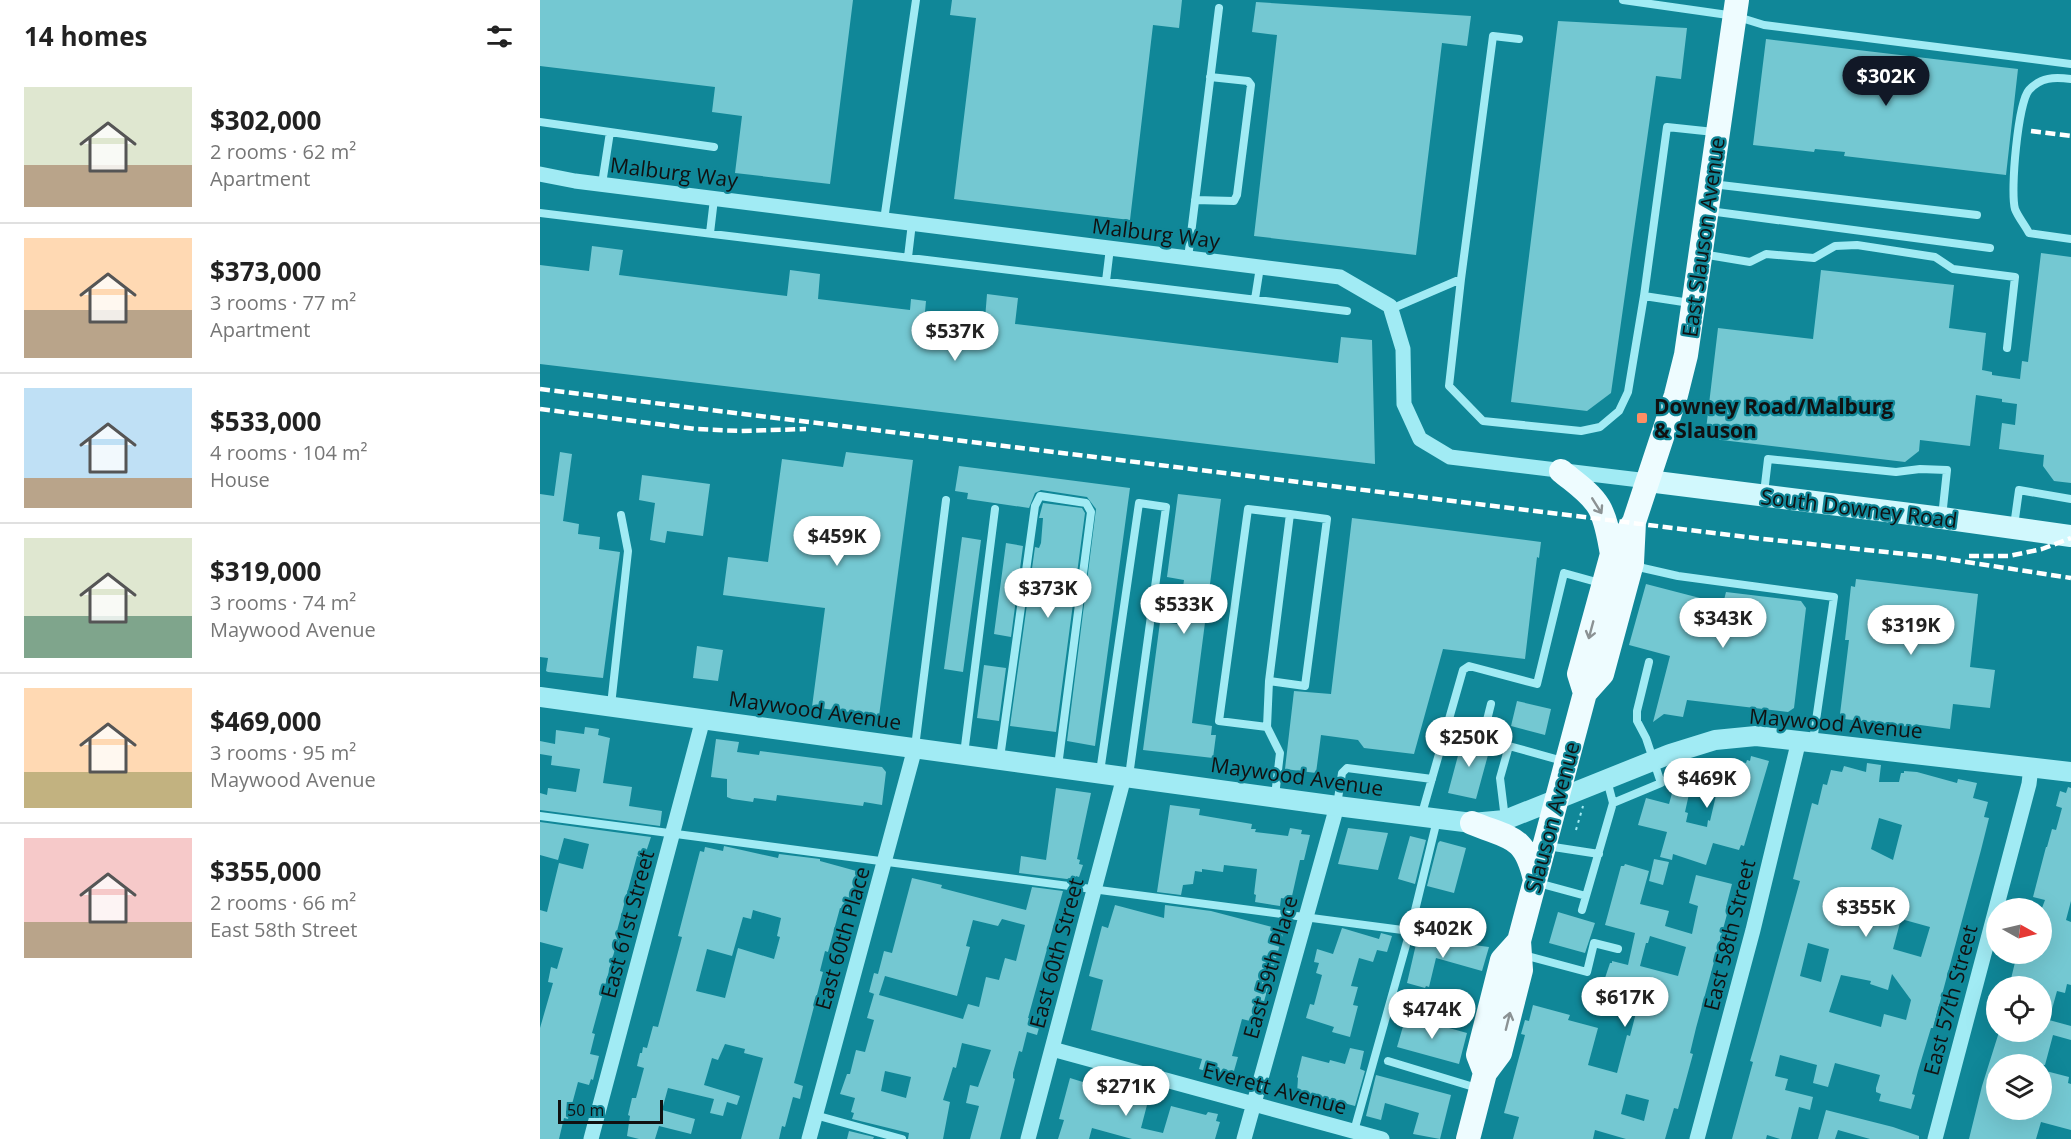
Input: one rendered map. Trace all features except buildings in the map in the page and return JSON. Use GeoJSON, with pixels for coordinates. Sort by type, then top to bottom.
{"type":"FeatureCollection","features":[{"type":"Feature","properties":{"kind":"main road","name":"East Slauson Avenue"},"geometry":{"type":"LineString","coordinates":[[1649,476],[1677,394],[1686,356],[1736,8]]}},
{"type":"Feature","properties":{"kind":"main road"},"geometry":{"type":"LineString","coordinates":[[1561,471],[1590,495],[1599,507],[1622,560]]}},
{"type":"Feature","properties":{"kind":"main road","name":"South Downey Road"},"geometry":{"type":"LineString","coordinates":[[1649,476],[1764,496],[2071,536]]}},
{"type":"Feature","properties":{"kind":"main road","name":"Slauson Avenue"},"geometry":{"type":"LineString","coordinates":[[1468,1139],[1483,1082],[1500,1053],[1521,970],[1520,948],[1556,799],[1585,693],[1602,674],[1622,560],[1649,476]]}},
{"type":"Feature","properties":{"kind":"main road","name":"Slauson Avenue"},"geometry":{"type":"LineString","coordinates":[[1585,693],[1579,674],[1604,585],[1622,560]]}},
{"type":"Feature","properties":{"kind":"main road"},"geometry":{"type":"LineString","coordinates":[[1472,823],[1520,843],[1531,859],[1535,881]]}},
{"type":"Feature","properties":{"kind":"street","name":"Malburg Way"},"geometry":{"type":"LineString","coordinates":[[540,175],[714,199],[1340,277],[1390,306],[1391,309]]}},
{"type":"Feature","properties":{"kind":"street"},"geometry":{"type":"LineString","coordinates":[[1391,309],[1403,350],[1404,404],[1420,439],[1450,457],[1561,471],[1649,476]]}},
{"type":"Feature","properties":{"kind":"street","name":"Maywood Avenue"},"geometry":{"type":"LineString","coordinates":[[540,697],[1472,823],[1505,820],[1653,760],[1715,740],[1756,736],[2071,772]]}},
{"type":"Feature","properties":{"kind":"street","name":"East 61st Street"},"geometry":{"type":"LineString","coordinates":[[591,1139],[703,719]]}},
{"type":"Feature","properties":{"kind":"street","name":"East 58th Street"},"geometry":{"type":"LineString","coordinates":[[1697,1139],[1806,741]]}},
{"type":"Feature","properties":{"kind":"street","name":"East 60th Place"},"geometry":{"type":"LineString","coordinates":[[808,1139],[915,748]]}},
{"type":"Feature","properties":{"kind":"street","name":"East 57th Street"},"geometry":{"type":"LineString","coordinates":[[1935,1139],[2029,784],[2031,767]]}},
{"type":"Feature","properties":{"kind":"street","name":"East 60th Street"},"geometry":{"type":"LineString","coordinates":[[1028,1139],[1126,777]]}},
{"type":"Feature","properties":{"kind":"street","name":"East 59th Place"},"geometry":{"type":"LineString","coordinates":[[1244,1139],[1337,806]]}},
{"type":"Feature","properties":{"kind":"street","name":"Everett Avenue"},"geometry":{"type":"LineString","coordinates":[[1052,1049],[1382,1139]]}},
{"type":"Feature","properties":{"kind":"lane"},"geometry":{"type":"LineString","coordinates":[[884,220],[916,0]]}},
{"type":"Feature","properties":{"kind":"lane"},"geometry":{"type":"LineString","coordinates":[[1623,0],[1736,8],[1764,25],[2071,64]]}},
{"type":"Feature","properties":{"kind":"lane"},"geometry":{"type":"LineString","coordinates":[[1188,258],[1219,8]]}},
{"type":"Feature","properties":{"kind":"lane"},"geometry":{"type":"LineString","coordinates":[[1519,39],[1493,36],[1449,386],[1483,421],[1581,431],[1600,427],[1619,411],[1628,392],[1668,127],[1718,132]]}},
{"type":"Feature","properties":{"kind":"lane"},"geometry":{"type":"LineString","coordinates":[[1195,200],[1234,201],[1237,195],[1250,96],[1251,85],[1248,81],[1210,77]]}},
{"type":"Feature","properties":{"kind":"lane"},"geometry":{"type":"LineString","coordinates":[[2071,79],[2042,79],[2027,91],[2021,107],[2012,191],[2016,210],[2029,233],[2071,239]]}},
{"type":"Feature","properties":{"kind":"lane"},"geometry":{"type":"LineString","coordinates":[[540,122],[714,147]]}},
{"type":"Feature","properties":{"kind":"lane"},"geometry":{"type":"LineString","coordinates":[[603,184],[610,132]]}},
{"type":"Feature","properties":{"kind":"lane"},"geometry":{"type":"LineString","coordinates":[[1711,184],[1977,215]]}},
{"type":"Feature","properties":{"kind":"lane"},"geometry":{"type":"LineString","coordinates":[[710,233],[714,199]]}},
{"type":"Feature","properties":{"kind":"lane"},"geometry":{"type":"LineString","coordinates":[[1707,211],[1990,248]]}},
{"type":"Feature","properties":{"kind":"lane"},"geometry":{"type":"LineString","coordinates":[[540,213],[1347,310]]}},
{"type":"Feature","properties":{"kind":"lane"},"geometry":{"type":"LineString","coordinates":[[908,258],[912,224]]}},
{"type":"Feature","properties":{"kind":"lane"},"geometry":{"type":"LineString","coordinates":[[1701,254],[1750,262],[1766,255],[1814,258],[1835,246],[1857,244],[1935,257],[1953,269],[2015,277],[2007,348]]}},
{"type":"Feature","properties":{"kind":"lane"},"geometry":{"type":"LineString","coordinates":[[1106,281],[1110,248]]}},
{"type":"Feature","properties":{"kind":"lane"},"geometry":{"type":"LineString","coordinates":[[1255,299],[1260,267]]}},
{"type":"Feature","properties":{"kind":"lane"},"geometry":{"type":"LineString","coordinates":[[1391,309],[1461,279]]}},
{"type":"Feature","properties":{"kind":"lane"},"geometry":{"type":"LineString","coordinates":[[1644,296],[1693,303]]}},
{"type":"Feature","properties":{"kind":"lane"},"geometry":{"type":"LineString","coordinates":[[1764,496],[1768,459],[1896,472],[1920,469],[1947,470],[1942,518]]}},
{"type":"Feature","properties":{"kind":"lane"},"geometry":{"type":"LineString","coordinates":[[2014,529],[2019,490],[2071,499]]}},
{"type":"Feature","properties":{"kind":"lane"},"geometry":{"type":"LineString","coordinates":[[1000,760],[1035,506],[1041,496],[1086,503],[1091,513],[1058,768]]}},
{"type":"Feature","properties":{"kind":"lane"},"geometry":{"type":"LineString","coordinates":[[915,748],[946,500]]}},
{"type":"Feature","properties":{"kind":"lane"},"geometry":{"type":"LineString","coordinates":[[1099,774],[1139,503],[1166,507],[1126,777]]}},
{"type":"Feature","properties":{"kind":"lane"},"geometry":{"type":"LineString","coordinates":[[963,755],[995,509]]}},
{"type":"Feature","properties":{"kind":"lane"},"geometry":{"type":"LineString","coordinates":[[1267,727],[1219,721],[1248,509],[1327,519],[1305,686],[1269,681]]}},
{"type":"Feature","properties":{"kind":"lane"},"geometry":{"type":"LineString","coordinates":[[1275,798],[1280,753],[1267,727],[1269,681],[1290,514]]}},
{"type":"Feature","properties":{"kind":"lane"},"geometry":{"type":"LineString","coordinates":[[611,706],[628,551],[621,515]]}},
{"type":"Feature","properties":{"kind":"lane"},"geometry":{"type":"LineString","coordinates":[[1622,560],[1678,576],[1834,597],[1806,741]]}},
{"type":"Feature","properties":{"kind":"lane"},"geometry":{"type":"LineString","coordinates":[[1354,1131],[1410,931],[1429,818],[1432,779],[1463,670],[1469,666],[1537,684],[1563,573],[1604,585]]}},
{"type":"Feature","properties":{"kind":"lane"},"geometry":{"type":"LineString","coordinates":[[1613,803],[1661,783],[1646,738],[1637,721],[1637,711],[1649,662]]}},
{"type":"Feature","properties":{"kind":"lane"},"geometry":{"type":"LineString","coordinates":[[1491,704],[1483,736],[1566,762]]}},
{"type":"Feature","properties":{"kind":"lane"},"geometry":{"type":"LineString","coordinates":[[1505,820],[1500,778],[1509,746]]}},
{"type":"Feature","properties":{"kind":"lane"},"geometry":{"type":"LineString","coordinates":[[1337,806],[1342,773],[1347,768],[1432,779]]}},
{"type":"Feature","properties":{"kind":"lane"},"geometry":{"type":"LineString","coordinates":[[1582,910],[1613,803],[1607,779]]}},
{"type":"Feature","properties":{"kind":"lane"},"geometry":{"type":"LineString","coordinates":[[540,816],[1410,931]]}},
{"type":"Feature","properties":{"kind":"lane"},"geometry":{"type":"LineString","coordinates":[[1544,846],[1599,854]]}},
{"type":"Feature","properties":{"kind":"lane"},"geometry":{"type":"LineString","coordinates":[[1535,881],[1586,896]]}},
{"type":"Feature","properties":{"kind":"lane"},"geometry":{"type":"LineString","coordinates":[[1520,948],[1587,972],[1594,943],[1618,949]]}},
{"type":"Feature","properties":{"kind":"lane"},"geometry":{"type":"LineString","coordinates":[[1388,1061],[1483,1082]]}},
{"type":"Feature","properties":{"kind":"lane"},"geometry":{"type":"LineString","coordinates":[[815,1115],[902,1139]]}},
{"type":"Feature","properties":{"kind":"path"},"geometry":{"type":"LineString","coordinates":[[1576,830],[1584,801]]}},
{"type":"Feature","properties":{"kind":"railway"},"geometry":{"type":"LineString","coordinates":[[2031,131],[2071,136]]}},
{"type":"Feature","properties":{"kind":"railway"},"geometry":{"type":"LineString","coordinates":[[540,389],[1763,539],[1934,557],[2071,578]]}},
{"type":"Feature","properties":{"kind":"railway"},"geometry":{"type":"LineString","coordinates":[[540,409],[696,429],[740,431],[806,429]]}},
{"type":"Feature","properties":{"kind":"railway"},"geometry":{"type":"LineString","coordinates":[[1969,556],[2009,556],[2042,549],[2071,538]]}},
{"type":"Feature","properties":{"kind":"place","name":"Downey Road/Malburg & Slauson"},"geometry":{"type":"Point","coordinates":[1642,418]}}]}
